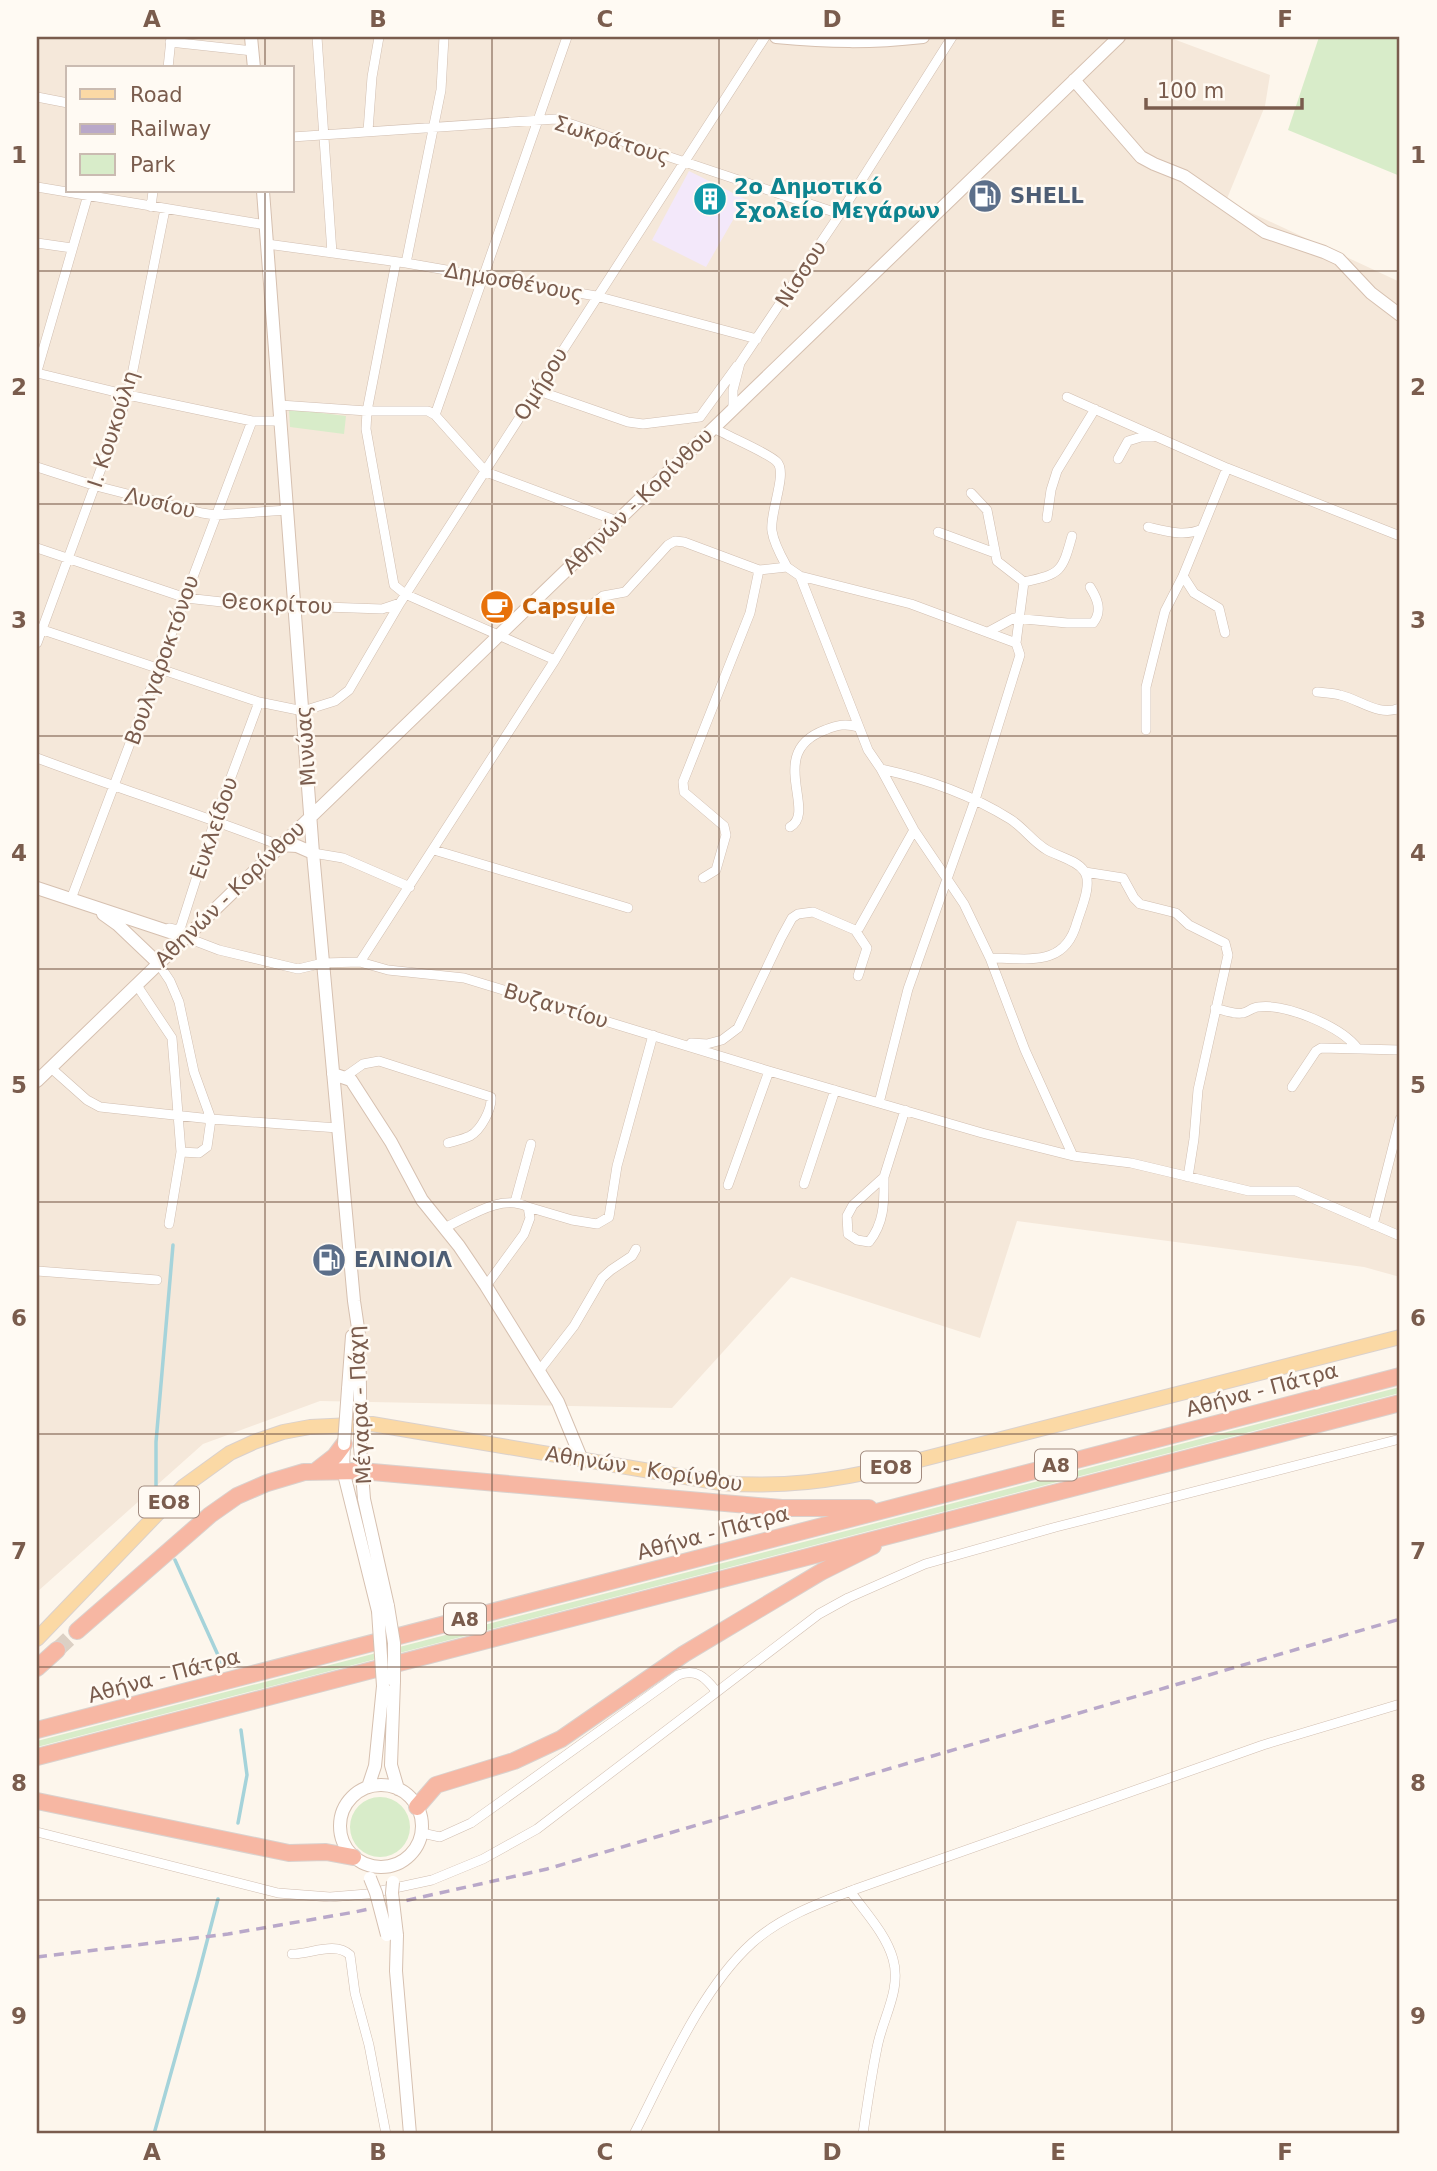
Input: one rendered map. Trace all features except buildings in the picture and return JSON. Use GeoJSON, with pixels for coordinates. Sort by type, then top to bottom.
{"type":"FeatureCollection","features":[{"type":"Feature","properties":{"kind":"highway","name":"Αθήνα - Πάτρα"},"geometry":{"type":"LineString","coordinates":[[37,1730],[1400,1376]]}},
{"type":"Feature","properties":{"kind":"highway","name":"Α8"},"geometry":{"type":"LineString","coordinates":[[37,1757],[1400,1403]]}},
{"type":"Feature","properties":{"kind":"highway"},"geometry":{"type":"LineString","coordinates":[[317,1470],[352,1445]]}},
{"type":"Feature","properties":{"kind":"highway"},"geometry":{"type":"LineString","coordinates":[[77,1631],[190,1531],[228,1502],[267,1483],[317,1470],[361,1471],[782,1507],[893,1508]]}},
{"type":"Feature","properties":{"kind":"highway"},"geometry":{"type":"LineString","coordinates":[[417,1807],[436,1785],[514,1761],[561,1739],[684,1654],[821,1572],[889,1535]]}},
{"type":"Feature","properties":{"kind":"highway"},"geometry":{"type":"LineString","coordinates":[[37,1668],[57,1650]]}},
{"type":"Feature","properties":{"kind":"highway"},"geometry":{"type":"LineString","coordinates":[[37,1801],[289,1853],[326,1852],[356,1859]]}},
{"type":"Feature","properties":{"kind":"main road"},"geometry":{"type":"LineString","coordinates":[[251,37],[254,66]]}},
{"type":"Feature","properties":{"kind":"main road"},"geometry":{"type":"LineString","coordinates":[[776,37],[843,43],[923,37]]}},
{"type":"Feature","properties":{"kind":"main road"},"geometry":{"type":"LineString","coordinates":[[1097,37],[1104,50]]}},
{"type":"Feature","properties":{"kind":"main road","name":"Αθηνών - Κορίνθου"},"geometry":{"type":"LineString","coordinates":[[37,1081],[1116,38]]}},
{"type":"Feature","properties":{"kind":"main road"},"geometry":{"type":"LineString","coordinates":[[1074,80],[1141,157],[1184,176],[1265,232],[1324,252],[1339,260],[1371,293],[1400,315]]}},
{"type":"Feature","properties":{"kind":"main road","name":"Μινώας"},"geometry":{"type":"LineString","coordinates":[[263,192],[313,853],[323,963],[340,1075],[338,1128],[354,1301]]}},
{"type":"Feature","properties":{"kind":"main road"},"geometry":{"type":"LineString","coordinates":[[279,845],[296,846],[313,853]]}},
{"type":"Feature","properties":{"kind":"main road","name":"Βυζαντίου"},"geometry":{"type":"LineString","coordinates":[[37,888],[185,937]]}},
{"type":"Feature","properties":{"kind":"main road"},"geometry":{"type":"LineString","coordinates":[[92,906],[117,924],[158,963]]}},
{"type":"Feature","properties":{"kind":"main road"},"geometry":{"type":"LineString","coordinates":[[340,1075],[351,1080],[391,1142],[422,1200],[486,1286],[563,1412],[582,1460]]}},
{"type":"Feature","properties":{"kind":"main road","name":"Μέγαρα - Πάχη"},"geometry":{"type":"LineString","coordinates":[[354,1301],[359,1335],[352,1445],[343,1470],[383,1609]]}},
{"type":"Feature","properties":{"kind":"main road","name":"Αθηνών - Κορίνθου"},"geometry":{"type":"LineString","coordinates":[[37,1639],[183,1487],[230,1453],[263,1439],[310,1427],[372,1424],[734,1484],[803,1484],[838,1479],[1400,1337]]}},
{"type":"Feature","properties":{"kind":"main road","name":"Μέγαρα - Πάχη"},"geometry":{"type":"LineString","coordinates":[[352,1445],[361,1471],[383,1609],[391,1765],[398,1788]]}},
{"type":"Feature","properties":{"kind":"main road","name":"Μέγαρα - Πάχη"},"geometry":{"type":"LineString","coordinates":[[368,1787],[375,1766],[388,1683]]}},
{"type":"Feature","properties":{"kind":"main road"},"geometry":{"type":"LineString","coordinates":[[356,1859],[372,1867],[385,1868],[398,1864],[411,1855],[422,1833],[422,1824],[417,1807],[398,1788],[368,1787],[357,1793],[348,1801],[340,1824],[345,1847],[370,1878],[392,1935]]}},
{"type":"Feature","properties":{"kind":"main road"},"geometry":{"type":"LineString","coordinates":[[398,1864],[392,1893],[392,1935],[410,2134]]}},
{"type":"Feature","properties":{"kind":"street"},"geometry":{"type":"LineString","coordinates":[[317,37],[332,253]]}},
{"type":"Feature","properties":{"kind":"street"},"geometry":{"type":"LineString","coordinates":[[368,131],[372,77],[379,37]]}},
{"type":"Feature","properties":{"kind":"street"},"geometry":{"type":"LineString","coordinates":[[444,37],[442,85],[435,127],[367,411],[366,429],[394,585],[405,594],[555,660]]}},
{"type":"Feature","properties":{"kind":"street"},"geometry":{"type":"LineString","coordinates":[[435,415],[566,37]]}},
{"type":"Feature","properties":{"kind":"street","name":"Ομήρου"},"geometry":{"type":"LineString","coordinates":[[303,711],[335,701],[349,690],[405,594],[765,37]]}},
{"type":"Feature","properties":{"kind":"street","name":"Νίσσου"},"geometry":{"type":"LineString","coordinates":[[733,409],[733,390],[740,363],[840,214],[952,37]]}},
{"type":"Feature","properties":{"kind":"street"},"geometry":{"type":"LineString","coordinates":[[168,66],[170,39],[253,51]]}},
{"type":"Feature","properties":{"kind":"street"},"geometry":{"type":"LineString","coordinates":[[37,97],[66,103]]}},
{"type":"Feature","properties":{"kind":"street","name":"Σωκράτους"},"geometry":{"type":"LineString","coordinates":[[294,137],[537,119],[562,121],[840,214]]}},
{"type":"Feature","properties":{"kind":"street"},"geometry":{"type":"LineString","coordinates":[[37,187],[66,192]]}},
{"type":"Feature","properties":{"kind":"street"},"geometry":{"type":"LineString","coordinates":[[69,192],[266,225]]}},
{"type":"Feature","properties":{"kind":"street"},"geometry":{"type":"LineString","coordinates":[[151,207],[153,192]]}},
{"type":"Feature","properties":{"kind":"street"},"geometry":{"type":"LineString","coordinates":[[88,195],[37,372],[128,396],[252,421],[281,421]]}},
{"type":"Feature","properties":{"kind":"street","name":"Ι. Κουκούλη"},"geometry":{"type":"LineString","coordinates":[[37,642],[39,629],[96,486],[128,396],[164,209]]}},
{"type":"Feature","properties":{"kind":"street"},"geometry":{"type":"LineString","coordinates":[[37,243],[72,248]]}},
{"type":"Feature","properties":{"kind":"street","name":"Δημοσθένους"},"geometry":{"type":"LineString","coordinates":[[267,244],[401,263],[596,296],[757,339]]}},
{"type":"Feature","properties":{"kind":"street"},"geometry":{"type":"LineString","coordinates":[[536,390],[635,424],[695,418],[703,414],[740,363]]}},
{"type":"Feature","properties":{"kind":"street"},"geometry":{"type":"LineString","coordinates":[[1067,397],[1227,468],[1400,536]]}},
{"type":"Feature","properties":{"kind":"street"},"geometry":{"type":"LineString","coordinates":[[279,405],[367,411],[422,410],[435,415],[486,471],[617,521]]}},
{"type":"Feature","properties":{"kind":"street"},"geometry":{"type":"LineString","coordinates":[[1047,518],[1057,471],[1095,410]]}},
{"type":"Feature","properties":{"kind":"street","name":"Βουλγαροκτόνου"},"geometry":{"type":"LineString","coordinates":[[71,899],[252,421]]}},
{"type":"Feature","properties":{"kind":"street"},"geometry":{"type":"LineString","coordinates":[[714,428],[772,458],[780,467],[782,474],[773,508],[772,531],[787,567],[800,576],[911,604],[1016,643]]}},
{"type":"Feature","properties":{"kind":"street"},"geometry":{"type":"LineString","coordinates":[[1118,459],[1128,441],[1142,437],[1160,438]]}},
{"type":"Feature","properties":{"kind":"street","name":"Λυσίου"},"geometry":{"type":"LineString","coordinates":[[37,467],[96,486],[215,515],[288,510]]}},
{"type":"Feature","properties":{"kind":"street"},"geometry":{"type":"LineString","coordinates":[[1146,730],[1146,687],[1165,611],[1183,576],[1227,468]]}},
{"type":"Feature","properties":{"kind":"street"},"geometry":{"type":"LineString","coordinates":[[971,493],[987,510],[997,561],[1024,582],[1052,575],[1060,568],[1072,536]]}},
{"type":"Feature","properties":{"kind":"street"},"geometry":{"type":"LineString","coordinates":[[1147,527],[1180,533],[1193,533],[1202,529]]}},
{"type":"Feature","properties":{"kind":"street"},"geometry":{"type":"LineString","coordinates":[[938,532],[995,553]]}},
{"type":"Feature","properties":{"kind":"street"},"geometry":{"type":"LineString","coordinates":[[360,962],[585,610],[603,596],[625,592],[668,544],[675,541],[759,570],[787,567]]}},
{"type":"Feature","properties":{"kind":"street","name":"Θεοκρίτου"},"geometry":{"type":"LineString","coordinates":[[37,548],[186,598],[240,604],[382,609],[400,604]]}},
{"type":"Feature","properties":{"kind":"street"},"geometry":{"type":"LineString","coordinates":[[704,878],[716,870],[726,835],[724,826],[684,792],[683,782],[750,613],[759,570]]}},
{"type":"Feature","properties":{"kind":"street"},"geometry":{"type":"LineString","coordinates":[[800,576],[868,750],[914,830],[964,904],[1073,1156]]}},
{"type":"Feature","properties":{"kind":"street"},"geometry":{"type":"LineString","coordinates":[[1183,576],[1194,593],[1219,608],[1225,634]]}},
{"type":"Feature","properties":{"kind":"street"},"geometry":{"type":"LineString","coordinates":[[879,1103],[908,989],[975,800],[1020,654],[1016,643],[1024,582]]}},
{"type":"Feature","properties":{"kind":"street"},"geometry":{"type":"LineString","coordinates":[[988,632],[1014,618],[1093,623],[1098,616],[1098,609],[1090,586]]}},
{"type":"Feature","properties":{"kind":"street"},"geometry":{"type":"LineString","coordinates":[[39,629],[258,702],[303,711]]}},
{"type":"Feature","properties":{"kind":"street"},"geometry":{"type":"LineString","coordinates":[[1317,692],[1342,696],[1380,711],[1391,712],[1400,708]]}},
{"type":"Feature","properties":{"kind":"street","name":"Ευκλείδου"},"geometry":{"type":"LineString","coordinates":[[154,927],[160,925],[178,930],[181,926],[215,820],[258,702]]}},
{"type":"Feature","properties":{"kind":"street"},"geometry":{"type":"LineString","coordinates":[[790,827],[800,818],[801,810],[794,782],[798,755],[803,744],[813,735],[837,726],[848,724],[858,727]]}},
{"type":"Feature","properties":{"kind":"street"},"geometry":{"type":"LineString","coordinates":[[37,758],[279,845]]}},
{"type":"Feature","properties":{"kind":"street"},"geometry":{"type":"LineString","coordinates":[[881,769],[932,781],[975,800],[1010,819],[1025,829],[1046,850],[1085,872],[1087,880],[1084,900],[1073,937],[1066,947],[1050,957],[989,958]]}},
{"type":"Feature","properties":{"kind":"street"},"geometry":{"type":"LineString","coordinates":[[855,930],[862,923],[914,830]]}},
{"type":"Feature","properties":{"kind":"street"},"geometry":{"type":"LineString","coordinates":[[434,850],[628,908]]}},
{"type":"Feature","properties":{"kind":"street"},"geometry":{"type":"LineString","coordinates":[[313,853],[343,858],[410,887]]}},
{"type":"Feature","properties":{"kind":"street"},"geometry":{"type":"LineString","coordinates":[[1085,872],[1123,878],[1140,904],[1176,913],[1189,925],[1225,943],[1228,955],[1198,1090],[1188,1177]]}},
{"type":"Feature","properties":{"kind":"street"},"geometry":{"type":"LineString","coordinates":[[669,1040],[707,1044],[722,1040],[738,1028],[781,938],[792,918],[798,914],[813,912],[855,930],[867,948],[858,976]]}},
{"type":"Feature","properties":{"kind":"street","name":"Βυζαντίου"},"geometry":{"type":"LineString","coordinates":[[185,937],[219,950],[298,969],[323,963],[360,962],[388,970],[464,978],[769,1071],[1036,1148],[1073,1156],[1131,1163],[1249,1191],[1296,1191],[1400,1236]]}},
{"type":"Feature","properties":{"kind":"street"},"geometry":{"type":"LineString","coordinates":[[158,963],[179,1002],[194,1072],[211,1119],[207,1147],[199,1153],[181,1152]]}},
{"type":"Feature","properties":{"kind":"street"},"geometry":{"type":"LineString","coordinates":[[136,984],[172,1038],[181,1152],[169,1224]]}},
{"type":"Feature","properties":{"kind":"street"},"geometry":{"type":"LineString","coordinates":[[1215,1008],[1242,1013],[1258,1006],[1285,1009],[1319,1021],[1341,1033],[1358,1049]]}},
{"type":"Feature","properties":{"kind":"street"},"geometry":{"type":"LineString","coordinates":[[444,1228],[494,1205],[514,1202],[572,1220],[597,1224],[609,1217],[617,1166],[653,1035]]}},
{"type":"Feature","properties":{"kind":"street"},"geometry":{"type":"LineString","coordinates":[[1292,1087],[1316,1051],[1321,1048],[1400,1050]]}},
{"type":"Feature","properties":{"kind":"street"},"geometry":{"type":"LineString","coordinates":[[340,1075],[363,1064],[379,1061],[491,1097],[490,1107],[479,1127],[470,1136],[448,1143]]}},
{"type":"Feature","properties":{"kind":"street"},"geometry":{"type":"LineString","coordinates":[[51,1068],[87,1100],[100,1107],[211,1119],[338,1128]]}},
{"type":"Feature","properties":{"kind":"street"},"geometry":{"type":"LineString","coordinates":[[728,1185],[769,1071]]}},
{"type":"Feature","properties":{"kind":"street"},"geometry":{"type":"LineString","coordinates":[[804,1184],[835,1090]]}},
{"type":"Feature","properties":{"kind":"street"},"geometry":{"type":"LineString","coordinates":[[884,1177],[853,1205],[847,1216],[848,1234],[857,1240],[869,1242],[875,1236],[884,1210],[884,1177],[905,1110]]}},
{"type":"Feature","properties":{"kind":"street"},"geometry":{"type":"LineString","coordinates":[[1373,1225],[1400,1119]]}},
{"type":"Feature","properties":{"kind":"street"},"geometry":{"type":"LineString","coordinates":[[514,1202],[531,1144]]}},
{"type":"Feature","properties":{"kind":"street"},"geometry":{"type":"LineString","coordinates":[[486,1286],[524,1234],[530,1217],[528,1207]]}},
{"type":"Feature","properties":{"kind":"street"},"geometry":{"type":"LineString","coordinates":[[539,1371],[574,1326],[602,1279],[611,1269],[632,1256],[636,1248]]}},
{"type":"Feature","properties":{"kind":"street"},"geometry":{"type":"LineString","coordinates":[[37,1271],[157,1280]]}},
{"type":"Feature","properties":{"kind":"street"},"geometry":{"type":"LineString","coordinates":[[37,1832],[278,1893],[330,1897],[367,1894],[408,1886],[459,1871],[537,1829],[819,1614],[848,1598],[925,1564],[1056,1527],[1400,1439]]}},
{"type":"Feature","properties":{"kind":"street"},"geometry":{"type":"LineString","coordinates":[[422,1833],[440,1837],[471,1823],[678,1675],[696,1672],[705,1677],[716,1691]]}},
{"type":"Feature","properties":{"kind":"street"},"geometry":{"type":"LineString","coordinates":[[634,2134],[685,2036],[727,1970],[752,1944],[780,1922],[813,1905],[850,1891],[1263,1745],[1400,1704]]}},
{"type":"Feature","properties":{"kind":"street"},"geometry":{"type":"LineString","coordinates":[[850,1891],[881,1934],[895,1968],[892,1998],[876,2049],[863,2134]]}},
{"type":"Feature","properties":{"kind":"street"},"geometry":{"type":"LineString","coordinates":[[292,1954],[342,1948],[350,1955],[355,1993],[369,2045],[386,2134]]}},
{"type":"Feature","properties":{"kind":"shaded area"},"geometry":{"type":"Polygon","coordinates":[[[37,37],[1168,37],[1270,75],[1265,106],[1226,201],[1400,282],[1400,1277],[1364,1267],[1017,1221],[980,1338],[791,1277],[672,1408],[320,1401],[203,1444],[37,1592],[37,37]]]}},
{"type":"Feature","properties":{"kind":"shaded area"},"geometry":{"type":"Polygon","coordinates":[[[689,171],[745,199],[706,267],[652,240],[689,171]]]}},
{"type":"Feature","properties":{"kind":"green space"},"geometry":{"type":"Polygon","coordinates":[[[1319,37],[1400,37],[1400,176],[1288,130],[1319,37]]]}},
{"type":"Feature","properties":{"kind":"green space"},"geometry":{"type":"Polygon","coordinates":[[[289,409],[346,416],[344,434],[290,427],[289,409]]]}},
{"type":"Feature","properties":{"kind":"green space"},"geometry":{"type":"Polygon","coordinates":[[[1400,1387],[1400,1393],[37,1747],[37,1741],[1400,1387]]]}},
{"type":"Feature","properties":{"kind":"green space"},"geometry":{"type":"Polygon","coordinates":[[[380,1797],[401,1806],[410,1827],[401,1848],[380,1857],[359,1848],[350,1827],[359,1806],[380,1797]]]}},
{"type":"Feature","properties":{"kind":"waterway"},"geometry":{"type":"LineString","coordinates":[[156,1490],[156,1442],[173,1245]]}},
{"type":"Feature","properties":{"kind":"waterway"},"geometry":{"type":"LineString","coordinates":[[175,1560],[222,1664]]}},
{"type":"Feature","properties":{"kind":"waterway"},"geometry":{"type":"LineString","coordinates":[[238,1823],[247,1775],[241,1730]]}},
{"type":"Feature","properties":{"kind":"waterway"},"geometry":{"type":"LineString","coordinates":[[154,2134],[218,1899]]}},
{"type":"Feature","properties":{"kind":"tunnel"},"geometry":{"type":"LineString","coordinates":[[57,1650],[77,1631]]}},
{"type":"Feature","properties":{"kind":"railway"},"geometry":{"type":"LineString","coordinates":[[37,1957],[228,1934],[355,1912],[547,1869],[1400,1619]]}},
{"type":"Feature","properties":{"kind":"place","name":"SHELL"},"geometry":{"type":"Point","coordinates":[985,196]}},
{"type":"Feature","properties":{"kind":"place","name":"2ο Δημοτικό Σχολείο Μεγάρων"},"geometry":{"type":"Point","coordinates":[710,199]}},
{"type":"Feature","properties":{"kind":"place","name":"Capsule"},"geometry":{"type":"Point","coordinates":[497,607]}},
{"type":"Feature","properties":{"kind":"place","name":"ΕΛΙΝΟΙΛ"},"geometry":{"type":"Point","coordinates":[329,1260]}}]}
